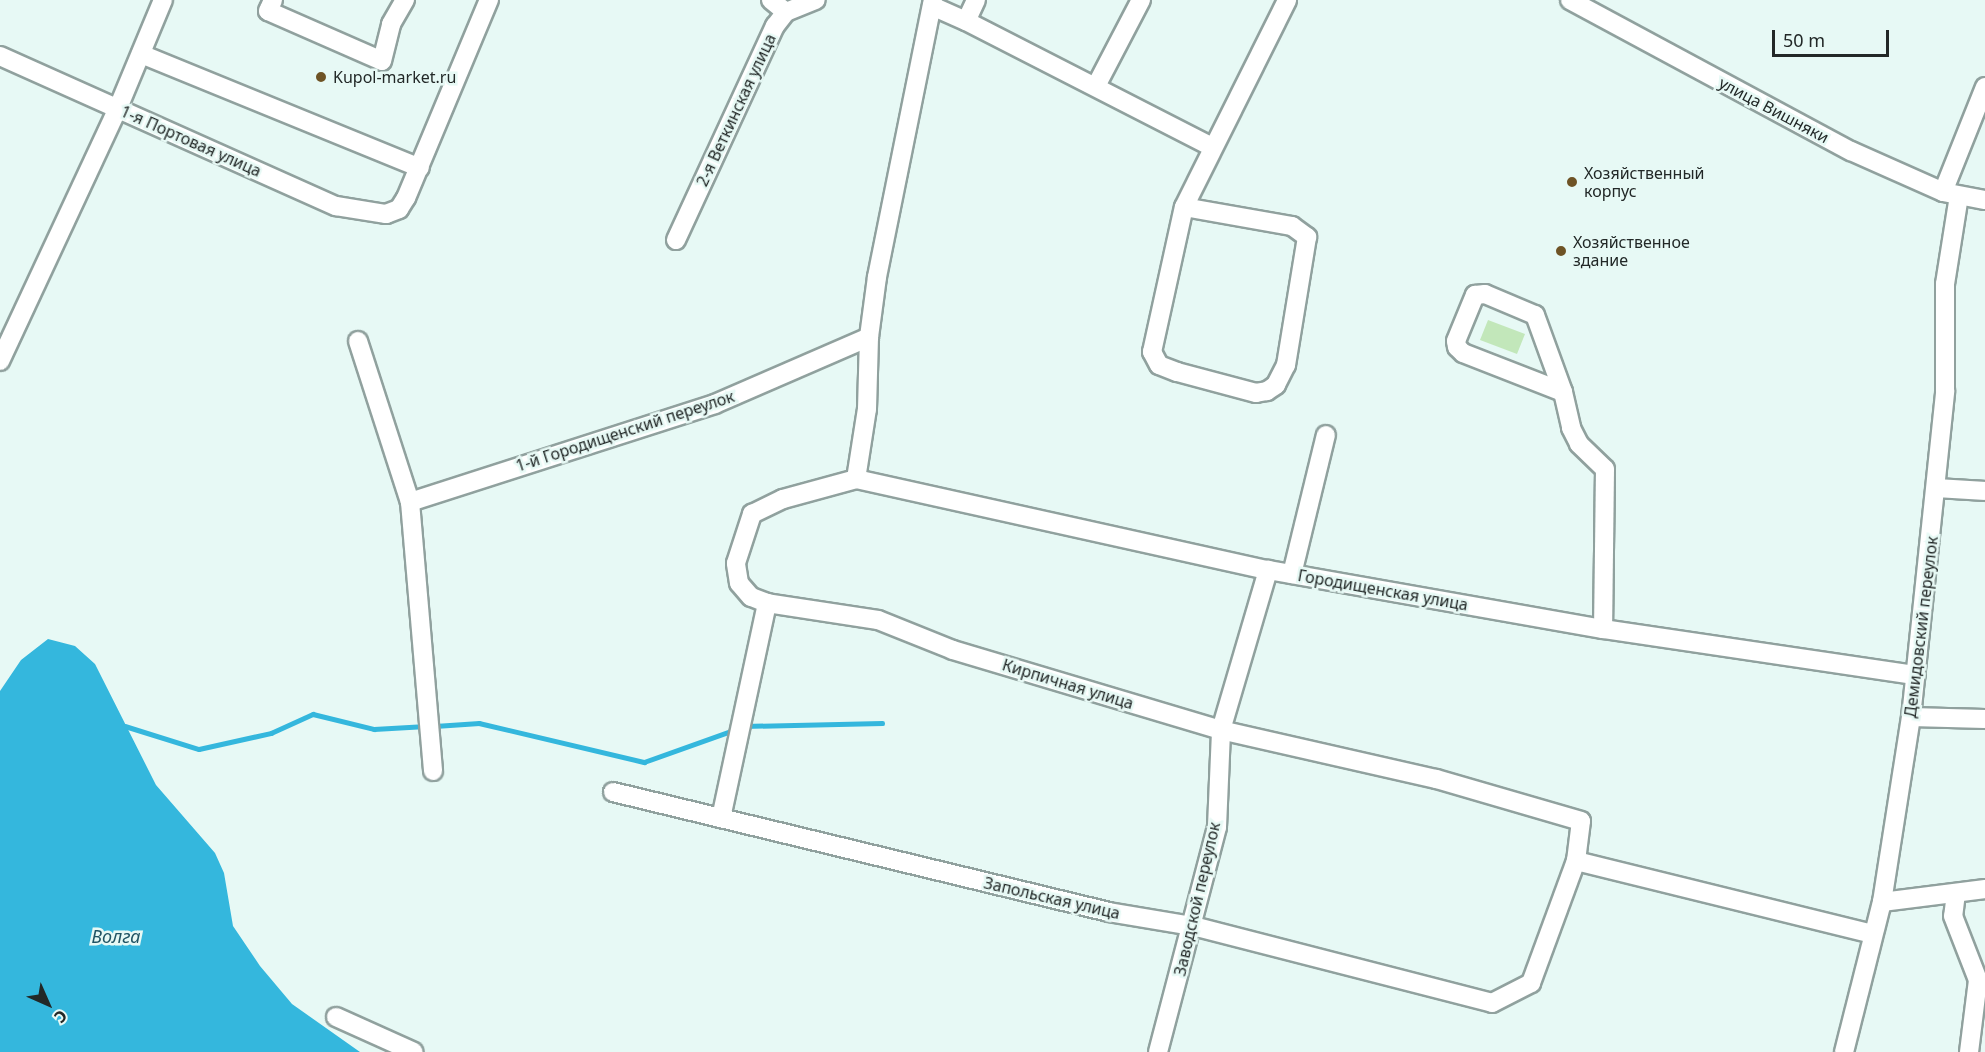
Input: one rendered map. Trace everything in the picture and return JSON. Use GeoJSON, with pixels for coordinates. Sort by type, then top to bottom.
{"type":"FeatureCollection","features":[{"type":"Feature","properties":{"kind":"street"},"geometry":{"type":"LineString","coordinates":[[0,361],[118,108],[163,0]]}},
{"type":"Feature","properties":{"kind":"street"},"geometry":{"type":"LineString","coordinates":[[273,0],[268,11],[382,61],[391,24],[405,0]]}},
{"type":"Feature","properties":{"kind":"street"},"geometry":{"type":"LineString","coordinates":[[141,54],[420,168],[489,0]]}},
{"type":"Feature","properties":{"kind":"street"},"geometry":{"type":"LineString","coordinates":[[771,0],[786,12],[816,0]]}},
{"type":"Feature","properties":{"kind":"street"},"geometry":{"type":"LineString","coordinates":[[966,21],[976,0]]}},
{"type":"Feature","properties":{"kind":"street"},"geometry":{"type":"LineString","coordinates":[[1096,86],[1141,0]]}},
{"type":"Feature","properties":{"kind":"street"},"geometry":{"type":"LineString","coordinates":[[1184,207],[1292,226],[1307,237],[1286,364],[1276,385],[1267,391],[1256,393],[1177,372],[1154,359],[1152,352],[1184,207],[1287,0]]}},
{"type":"Feature","properties":{"kind":"street","name":"улица Вишняки"},"geometry":{"type":"LineString","coordinates":[[1570,0],[1851,151],[1951,194],[1985,200]]}},
{"type":"Feature","properties":{"kind":"street"},"geometry":{"type":"LineString","coordinates":[[856,479],[867,409],[869,337],[877,277],[932,3],[1212,147]]}},
{"type":"Feature","properties":{"kind":"street","name":"2-я Веткинская улица"},"geometry":{"type":"LineString","coordinates":[[676,240],[742,93],[786,12]]}},
{"type":"Feature","properties":{"kind":"street","name":"1-я Портовая улица"},"geometry":{"type":"LineString","coordinates":[[0,56],[336,206],[386,213],[403,204],[420,168]]}},
{"type":"Feature","properties":{"kind":"street","name":"Демидовский переулок"},"geometry":{"type":"LineString","coordinates":[[1844,1052],[1882,902],[1911,717],[1946,392],[1946,284],[1951,194],[1985,87]]}},
{"type":"Feature","properties":{"kind":"street"},"geometry":{"type":"LineString","coordinates":[[1563,392],[1463,353],[1457,347],[1456,341],[1475,295],[1485,294],[1535,315],[1563,392],[1571,428],[1580,444],[1600,462],[1607,476],[1604,629]]}},
{"type":"Feature","properties":{"kind":"street","name":"1-й Городищенский переулок"},"geometry":{"type":"LineString","coordinates":[[410,502],[715,404],[869,337]]}},
{"type":"Feature","properties":{"kind":"street"},"geometry":{"type":"LineString","coordinates":[[358,340],[410,502],[433,771]]}},
{"type":"Feature","properties":{"kind":"street"},"geometry":{"type":"LineString","coordinates":[[1292,574],[1326,435]]}},
{"type":"Feature","properties":{"kind":"street","name":"Городищенская улица"},"geometry":{"type":"LineString","coordinates":[[856,479],[1268,570],[1604,629],[1916,675]]}},
{"type":"Feature","properties":{"kind":"street","name":"Кирпичная улица"},"geometry":{"type":"LineString","coordinates":[[856,479],[783,499],[752,514],[736,563],[739,583],[750,597],[767,603],[878,620],[953,650],[1221,730],[1436,780],[1581,821],[1576,861]]}},
{"type":"Feature","properties":{"kind":"street"},"geometry":{"type":"LineString","coordinates":[[1937,488],[1985,491]]}},
{"type":"Feature","properties":{"kind":"street","name":"Заводской переулок"},"geometry":{"type":"LineString","coordinates":[[1158,1052],[1193,926],[1217,827],[1221,730],[1268,570]]}},
{"type":"Feature","properties":{"kind":"street"},"geometry":{"type":"LineString","coordinates":[[721,818],[767,603]]}},
{"type":"Feature","properties":{"kind":"street"},"geometry":{"type":"LineString","coordinates":[[1911,717],[1985,719]]}},
{"type":"Feature","properties":{"kind":"street","name":"Запольская улица"},"geometry":{"type":"LineString","coordinates":[[613,792],[1109,912],[1193,926],[1492,1004],[1531,983],[1576,861]]}},
{"type":"Feature","properties":{"kind":"street"},"geometry":{"type":"LineString","coordinates":[[1576,861],[1874,934]]}},
{"type":"Feature","properties":{"kind":"street"},"geometry":{"type":"LineString","coordinates":[[1882,902],[1985,889]]}},
{"type":"Feature","properties":{"kind":"street"},"geometry":{"type":"LineString","coordinates":[[1956,893],[1953,916],[1978,980],[1969,1052]]}},
{"type":"Feature","properties":{"kind":"street"},"geometry":{"type":"LineString","coordinates":[[336,1017],[414,1052]]}},
{"type":"Feature","properties":{"kind":"green space"},"geometry":{"type":"Polygon","coordinates":[[[1488,320],[1525,334],[1517,354],[1480,340],[1488,320]]]}},
{"type":"Feature","properties":{"kind":"water","name":"Волга"},"geometry":{"type":"Polygon","coordinates":[[[48,639],[75,646],[95,664],[156,785],[215,853],[224,873],[233,926],[260,966],[292,1004],[360,1052],[0,1052],[0,691],[21,660],[48,639]]]}},
{"type":"Feature","properties":{"kind":"waterway"},"geometry":{"type":"LineString","coordinates":[[125,726],[199,749],[271,733],[313,714],[374,729],[426,726]]}},
{"type":"Feature","properties":{"kind":"waterway"},"geometry":{"type":"LineString","coordinates":[[435,726],[479,723],[644,762],[734,730]]}},
{"type":"Feature","properties":{"kind":"waterway"},"geometry":{"type":"LineString","coordinates":[[744,726],[882,723]]}},
{"type":"Feature","properties":{"kind":"place","name":"Kupol-market.ru"},"geometry":{"type":"Point","coordinates":[321,77]}},
{"type":"Feature","properties":{"kind":"place","name":"Хозяйственный корпус"},"geometry":{"type":"Point","coordinates":[1572,182]}},
{"type":"Feature","properties":{"kind":"place","name":"Хозяйственное здание"},"geometry":{"type":"Point","coordinates":[1561,251]}}]}
